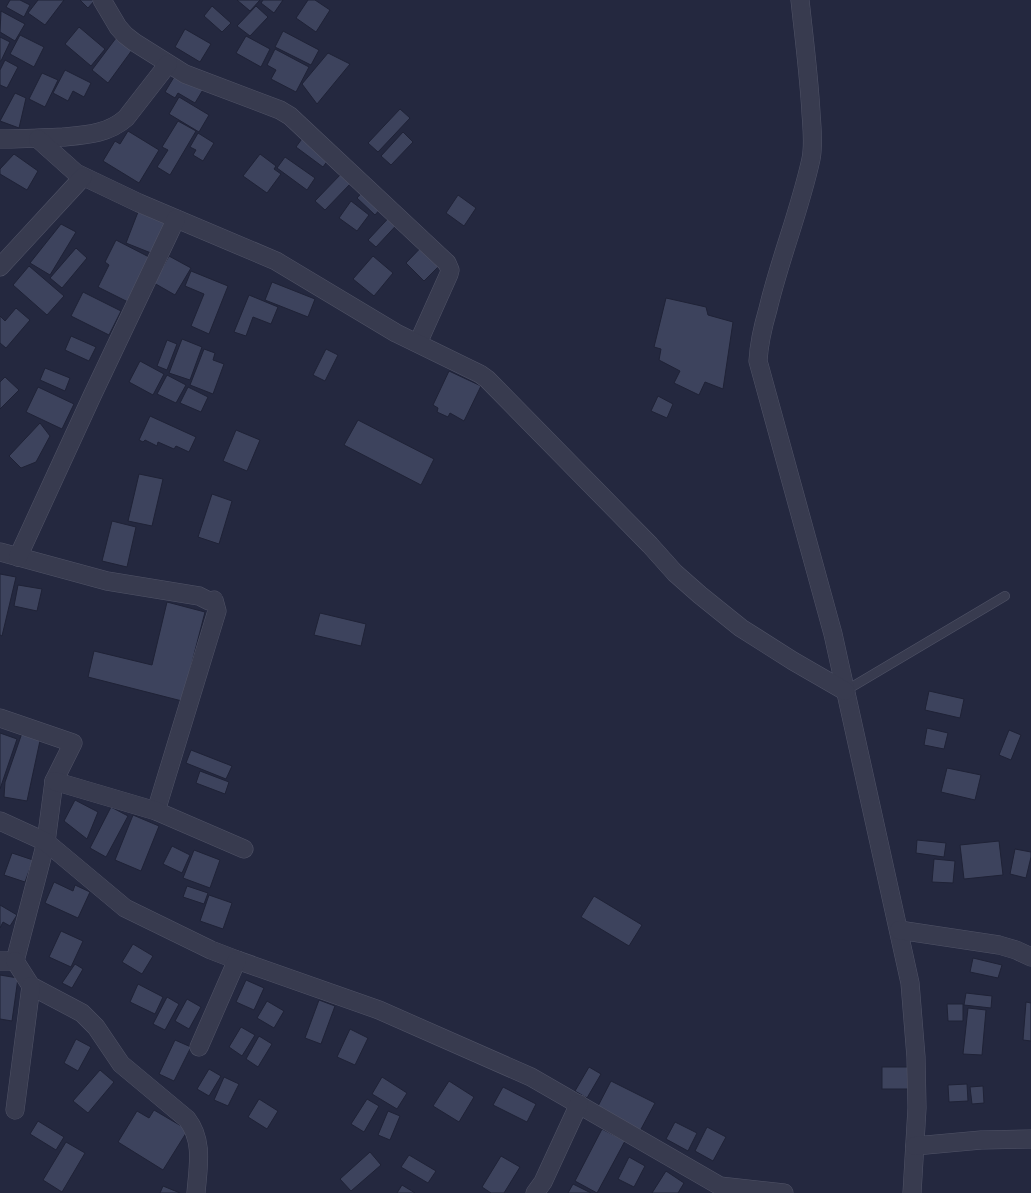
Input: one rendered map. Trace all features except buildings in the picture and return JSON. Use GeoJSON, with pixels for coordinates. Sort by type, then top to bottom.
{"type":"FeatureCollection","features":[{"type":"Feature","properties":{"kind":"street"},"geometry":{"type":"LineString","coordinates":[[102,0],[125,35],[168,64],[185,74],[280,110],[290,116],[447,264],[450,270],[449,274],[418,343]]}},
{"type":"Feature","properties":{"kind":"street"},"geometry":{"type":"LineString","coordinates":[[800,0],[811,101],[811,156],[797,212],[773,284],[761,335],[758,361],[833,634],[910,983],[916,1048],[915,1146],[912,1193]]}},
{"type":"Feature","properties":{"kind":"street"},"geometry":{"type":"LineString","coordinates":[[2,141],[87,135],[108,130],[126,118],[168,64]]}},
{"type":"Feature","properties":{"kind":"street"},"geometry":{"type":"LineString","coordinates":[[38,139],[73,172],[176,219],[276,261],[396,332],[473,370],[487,379],[650,545],[675,573],[700,595],[741,628],[845,692]]}},
{"type":"Feature","properties":{"kind":"street"},"geometry":{"type":"LineString","coordinates":[[0,267],[83,177]]}},
{"type":"Feature","properties":{"kind":"street"},"geometry":{"type":"LineString","coordinates":[[18,557],[176,219]]}},
{"type":"Feature","properties":{"kind":"street"},"geometry":{"type":"LineString","coordinates":[[0,552],[107,581],[199,596],[209,601],[214,600],[217,611],[156,811]]}},
{"type":"Feature","properties":{"kind":"street"},"geometry":{"type":"LineString","coordinates":[[0,718],[73,743],[54,781],[46,842],[7,961],[31,986],[82,1013],[89,1019],[125,1068],[193,1126],[199,1152],[196,1193]]}},
{"type":"Feature","properties":{"kind":"street"},"geometry":{"type":"LineString","coordinates":[[54,781],[156,811],[244,849]]}},
{"type":"Feature","properties":{"kind":"street"},"geometry":{"type":"LineString","coordinates":[[0,821],[46,842],[124,908],[211,950],[379,1010],[531,1077],[720,1186],[784,1193]]}},
{"type":"Feature","properties":{"kind":"street"},"geometry":{"type":"LineString","coordinates":[[899,930],[999,945],[1031,957]]}},
{"type":"Feature","properties":{"kind":"street"},"geometry":{"type":"LineString","coordinates":[[199,1046],[236,960]]}},
{"type":"Feature","properties":{"kind":"street"},"geometry":{"type":"LineString","coordinates":[[15,1110],[31,986]]}},
{"type":"Feature","properties":{"kind":"street"},"geometry":{"type":"LineString","coordinates":[[535,1193],[543,1182],[579,1104]]}},
{"type":"Feature","properties":{"kind":"street"},"geometry":{"type":"LineString","coordinates":[[915,1146],[981,1140],[1031,1139]]}},
{"type":"Feature","properties":{"kind":"lane"},"geometry":{"type":"LineString","coordinates":[[845,692],[1005,596]]}}]}
